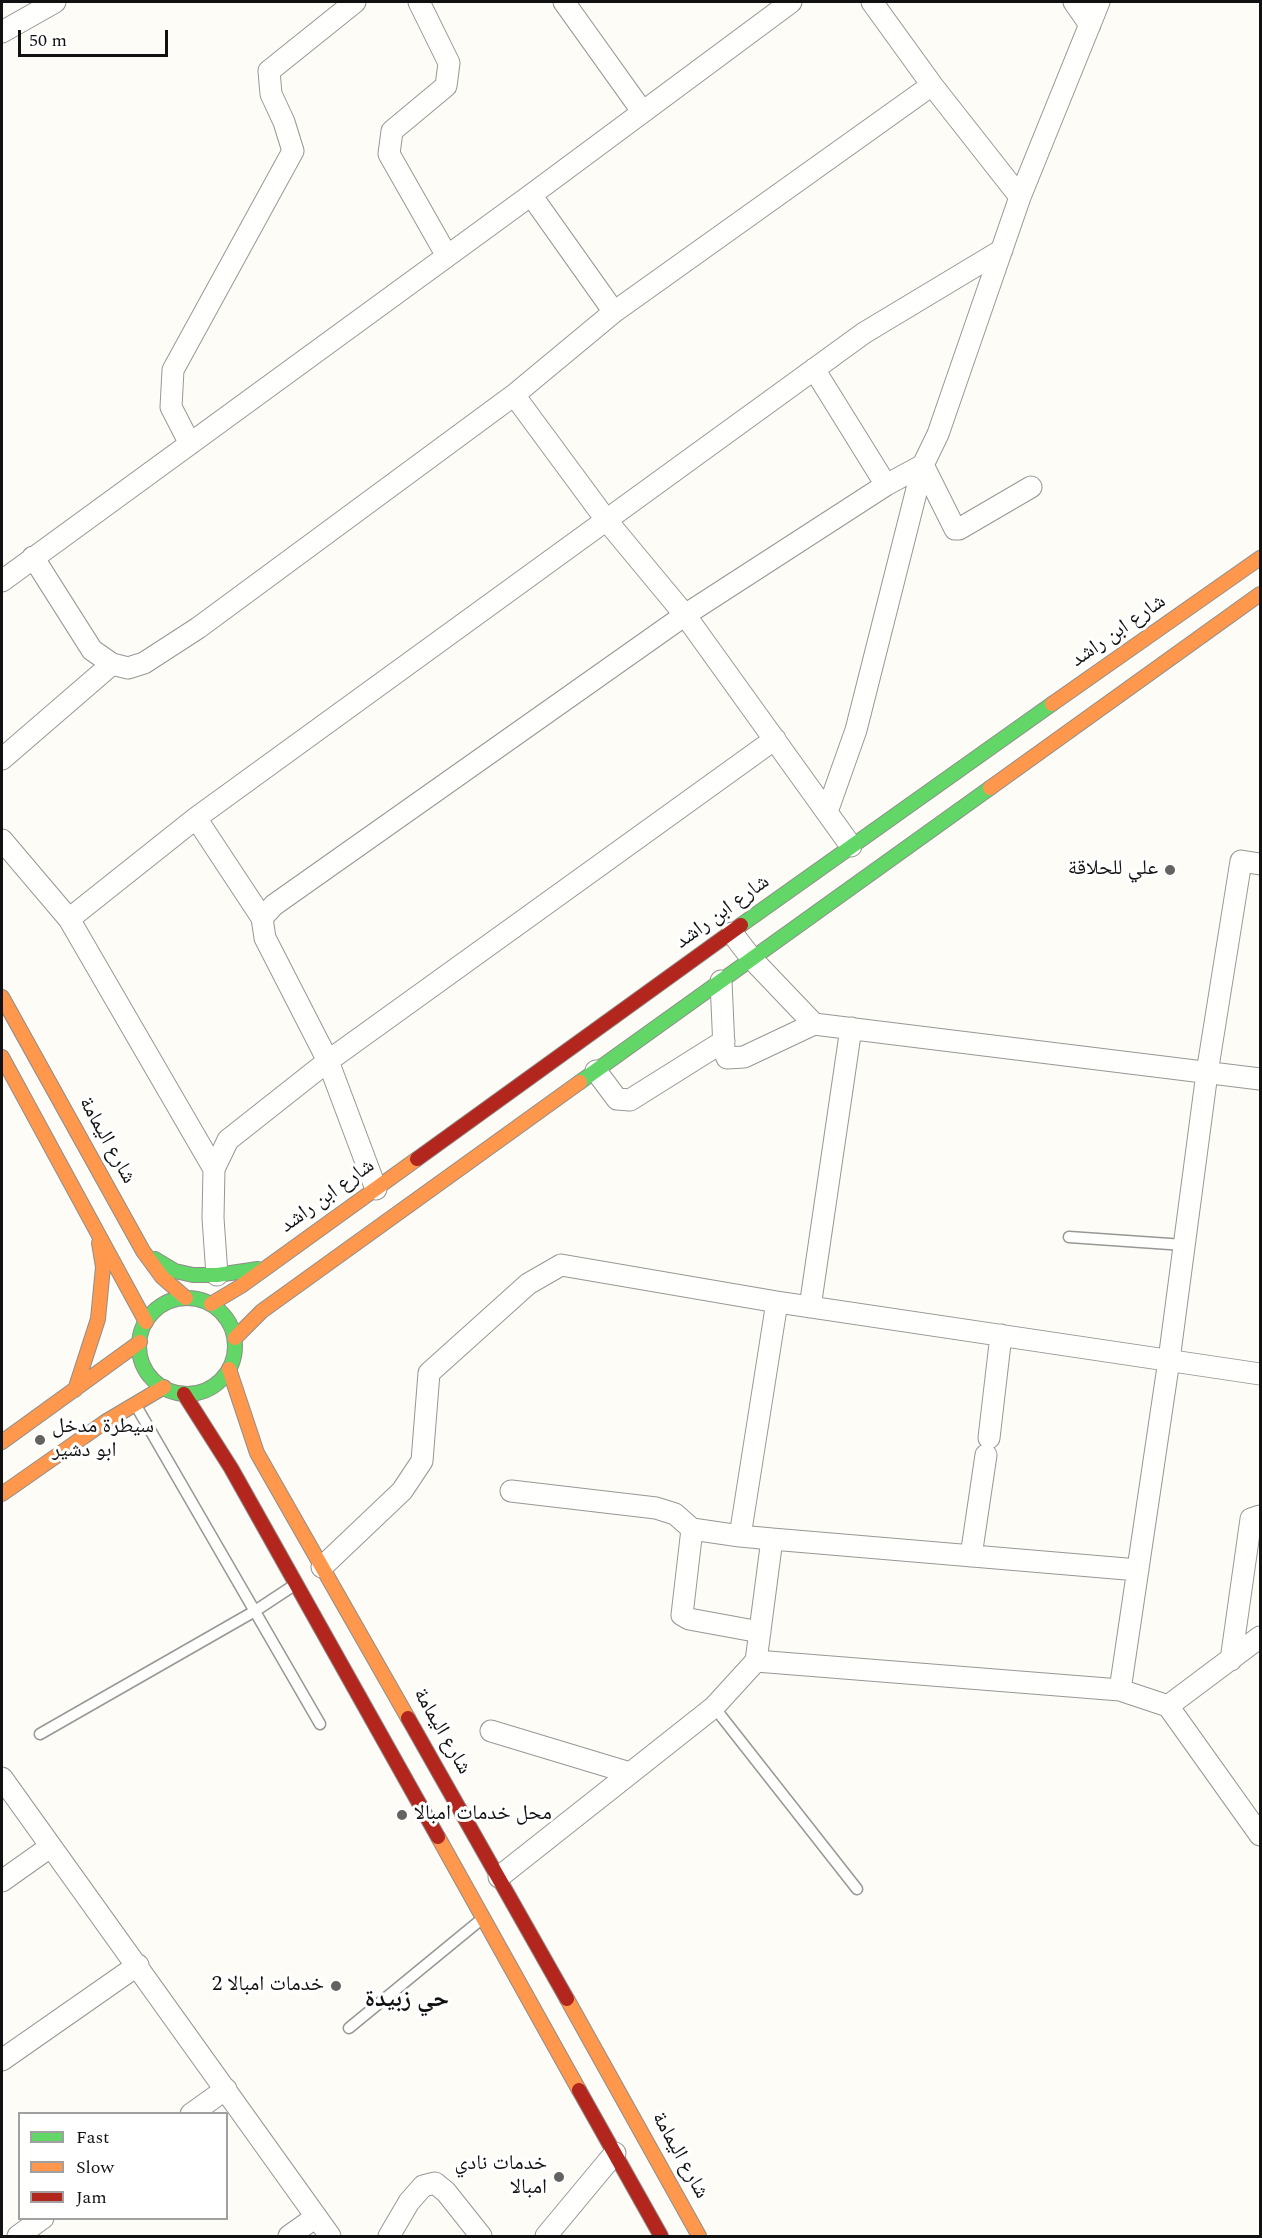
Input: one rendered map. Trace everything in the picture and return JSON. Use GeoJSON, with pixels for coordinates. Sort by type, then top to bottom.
{"type":"FeatureCollection","features":[{"type":"Feature","properties":{"kind":"main road","name":"شارع ابن راشد"},"geometry":{"type":"LineString","coordinates":[[211,1304],[266,1268],[851,846],[1260,558]]}},
{"type":"Feature","properties":{"kind":"main road"},"geometry":{"type":"LineString","coordinates":[[235,1338],[262,1311],[1260,594]]}},
{"type":"Feature","properties":{"kind":"main road","name":"شارع اليمامة"},"geometry":{"type":"LineString","coordinates":[[2,997],[143,1251],[162,1277],[186,1298]]}},
{"type":"Feature","properties":{"kind":"main road"},"geometry":{"type":"LineString","coordinates":[[2,1058],[93,1221],[146,1322]]}},
{"type":"Feature","properties":{"kind":"main road"},"geometry":{"type":"LineString","coordinates":[[75,1390],[98,1319],[102,1290],[101,1248],[93,1221]]}},
{"type":"Feature","properties":{"kind":"main road"},"geometry":{"type":"LineString","coordinates":[[143,1251],[175,1271],[217,1275],[266,1268]]}},
{"type":"Feature","properties":{"kind":"main road"},"geometry":{"type":"LineString","coordinates":[[186,1298],[211,1304],[227,1318],[235,1338],[235,1349],[229,1369],[215,1385],[206,1390],[184,1394],[164,1387],[148,1373],[143,1363],[140,1342],[146,1322],[163,1304],[186,1298]]}},
{"type":"Feature","properties":{"kind":"main road"},"geometry":{"type":"LineString","coordinates":[[2,1442],[140,1342]]}},
{"type":"Feature","properties":{"kind":"main road","name":"شارع اليمامة"},"geometry":{"type":"LineString","coordinates":[[229,1369],[257,1452],[499,1876],[699,2236]]}},
{"type":"Feature","properties":{"kind":"main road"},"geometry":{"type":"LineString","coordinates":[[2,1494],[105,1422],[164,1387]]}},
{"type":"Feature","properties":{"kind":"main road"},"geometry":{"type":"LineString","coordinates":[[184,1394],[231,1468],[661,2236]]}},
{"type":"Feature","properties":{"kind":"street"},"geometry":{"type":"LineString","coordinates":[[2,32],[55,2]]}},
{"type":"Feature","properties":{"kind":"street"},"geometry":{"type":"LineString","coordinates":[[190,444],[171,407],[173,370],[293,151],[284,122],[271,94],[269,72],[355,2]]}},
{"type":"Feature","properties":{"kind":"street"},"geometry":{"type":"LineString","coordinates":[[419,2],[448,63],[446,86],[392,131],[389,154],[447,256]]}},
{"type":"Feature","properties":{"kind":"street"},"geometry":{"type":"LineString","coordinates":[[564,2],[642,111]]}},
{"type":"Feature","properties":{"kind":"street"},"geometry":{"type":"LineString","coordinates":[[2,581],[791,2]]}},
{"type":"Feature","properties":{"kind":"street"},"geometry":{"type":"LineString","coordinates":[[872,2],[932,85],[1020,198]]}},
{"type":"Feature","properties":{"kind":"street"},"geometry":{"type":"LineString","coordinates":[[1074,2],[1090,25]]}},
{"type":"Feature","properties":{"kind":"street"},"geometry":{"type":"LineString","coordinates":[[827,812],[856,730],[923,465],[938,434],[1020,198],[1099,2]]}},
{"type":"Feature","properties":{"kind":"street"},"geometry":{"type":"LineString","coordinates":[[33,557],[92,650],[112,664],[128,668],[144,663],[198,628],[514,395],[614,312],[932,85]]}},
{"type":"Feature","properties":{"kind":"street"},"geometry":{"type":"LineString","coordinates":[[531,195],[614,312]]}},
{"type":"Feature","properties":{"kind":"street"},"geometry":{"type":"LineString","coordinates":[[69,920],[196,818],[864,333],[1002,250]]}},
{"type":"Feature","properties":{"kind":"street"},"geometry":{"type":"LineString","coordinates":[[814,369],[886,485]]}},
{"type":"Feature","properties":{"kind":"street"},"geometry":{"type":"LineString","coordinates":[[514,395],[607,521],[685,615],[851,846]]}},
{"type":"Feature","properties":{"kind":"street"},"geometry":{"type":"LineString","coordinates":[[262,918],[274,905],[685,615],[886,485],[923,465]]}},
{"type":"Feature","properties":{"kind":"street"},"geometry":{"type":"LineString","coordinates":[[923,465],[955,529],[964,527],[1031,487]]}},
{"type":"Feature","properties":{"kind":"street"},"geometry":{"type":"LineString","coordinates":[[2,759],[112,664]]}},
{"type":"Feature","properties":{"kind":"street"},"geometry":{"type":"LineString","coordinates":[[217,1275],[213,1218],[214,1169],[228,1140],[328,1061],[775,739]]}},
{"type":"Feature","properties":{"kind":"street"},"geometry":{"type":"LineString","coordinates":[[196,818],[262,918],[265,938],[328,1061],[376,1189]]}},
{"type":"Feature","properties":{"kind":"street"},"geometry":{"type":"LineString","coordinates":[[2,840],[69,920],[214,1169]]}},
{"type":"Feature","properties":{"kind":"street"},"geometry":{"type":"LineString","coordinates":[[1120,1690],[1169,1360],[1207,1073],[1240,861],[1260,864]]}},
{"type":"Feature","properties":{"kind":"street"},"geometry":{"type":"LineString","coordinates":[[732,933],[752,958],[814,1024]]}},
{"type":"Feature","properties":{"kind":"street"},"geometry":{"type":"LineString","coordinates":[[721,981],[727,1058],[734,1059],[814,1024],[1260,1079]]}},
{"type":"Feature","properties":{"kind":"street"},"geometry":{"type":"LineString","coordinates":[[810,1307],[851,1029]]}},
{"type":"Feature","properties":{"kind":"street"},"geometry":{"type":"LineString","coordinates":[[596,1071],[617,1099],[630,1100],[724,1041]]}},
{"type":"Feature","properties":{"kind":"street"},"geometry":{"type":"LineString","coordinates":[[322,1567],[402,1491],[422,1461],[429,1372],[528,1284],[561,1265],[777,1302],[1260,1374]]}},
{"type":"Feature","properties":{"kind":"street"},"geometry":{"type":"LineString","coordinates":[[740,1536],[777,1302]]}},
{"type":"Feature","properties":{"kind":"street"},"geometry":{"type":"LineString","coordinates":[[971,1556],[1001,1335]]}},
{"type":"Feature","properties":{"kind":"street"},"geometry":{"type":"LineString","coordinates":[[511,1491],[656,1508],[675,1514],[692,1529],[740,1536],[1138,1570]]}},
{"type":"Feature","properties":{"kind":"street"},"geometry":{"type":"LineString","coordinates":[[1231,1660],[1251,1519],[1260,1516]]}},
{"type":"Feature","properties":{"kind":"street"},"geometry":{"type":"LineString","coordinates":[[692,1529],[682,1615],[689,1619],[760,1632]]}},
{"type":"Feature","properties":{"kind":"street"},"geometry":{"type":"LineString","coordinates":[[499,1876],[714,1707],[756,1661],[772,1539]]}},
{"type":"Feature","properties":{"kind":"street"},"geometry":{"type":"LineString","coordinates":[[1168,1706],[1260,1637]]}},
{"type":"Feature","properties":{"kind":"street"},"geometry":{"type":"LineString","coordinates":[[756,1661],[1120,1690],[1168,1706],[1260,1835]]}},
{"type":"Feature","properties":{"kind":"street"},"geometry":{"type":"LineString","coordinates":[[491,1731],[630,1773]]}},
{"type":"Feature","properties":{"kind":"street"},"geometry":{"type":"LineString","coordinates":[[2,1778],[330,2236]]}},
{"type":"Feature","properties":{"kind":"street"},"geometry":{"type":"LineString","coordinates":[[2,1881],[50,1847]]}},
{"type":"Feature","properties":{"kind":"street"},"geometry":{"type":"LineString","coordinates":[[2,2060],[138,1965]]}},
{"type":"Feature","properties":{"kind":"street"},"geometry":{"type":"LineString","coordinates":[[194,2112],[226,2089]]}},
{"type":"Feature","properties":{"kind":"street"},"geometry":{"type":"LineString","coordinates":[[546,2236],[615,2153]]}},
{"type":"Feature","properties":{"kind":"street"},"geometry":{"type":"LineString","coordinates":[[389,2236],[409,2202],[423,2187],[435,2183],[446,2192],[481,2236]]}},
{"type":"Feature","properties":{"kind":"street"},"geometry":{"type":"LineString","coordinates":[[290,2236],[316,2217]]}},
{"type":"Feature","properties":{"kind":"street"},"geometry":{"type":"LineString","coordinates":[[18,2236],[40,2220]]}},
{"type":"Feature","properties":{"kind":"lane"},"geometry":{"type":"LineString","coordinates":[[1069,1238],[1184,1245]]}},
{"type":"Feature","properties":{"kind":"lane"},"geometry":{"type":"LineString","coordinates":[[135,1404],[320,1724]]}},
{"type":"Feature","properties":{"kind":"lane"},"geometry":{"type":"LineString","coordinates":[[40,1734],[255,1611],[296,1584]]}},
{"type":"Feature","properties":{"kind":"lane"},"geometry":{"type":"LineString","coordinates":[[714,1707],[857,1889]]}},
{"type":"Feature","properties":{"kind":"lane"},"geometry":{"type":"LineString","coordinates":[[349,2028],[484,1918]]}},
{"type":"Feature","properties":{"kind":"traffic: fast"},"geometry":{"type":"LineString","coordinates":[[741,925],[1052,704]]}},
{"type":"Feature","properties":{"kind":"traffic: fast"},"geometry":{"type":"LineString","coordinates":[[580,1082],[990,788]]}},
{"type":"Feature","properties":{"kind":"traffic: fast"},"geometry":{"type":"LineString","coordinates":[[155,1259],[175,1271],[193,1275],[217,1275],[258,1269]]}},
{"type":"Feature","properties":{"kind":"traffic: fast"},"geometry":{"type":"LineString","coordinates":[[187,1298],[205,1302],[221,1312],[231,1328],[235,1346],[231,1364],[221,1380],[205,1390],[187,1394],[169,1390],[153,1380],[143,1364],[139,1346],[143,1328],[153,1312],[169,1302],[187,1298]]}},
{"type":"Feature","properties":{"kind":"traffic: slow"},"geometry":{"type":"LineString","coordinates":[[1052,704],[1260,558]]}},
{"type":"Feature","properties":{"kind":"traffic: slow"},"geometry":{"type":"LineString","coordinates":[[990,788],[1260,594]]}},
{"type":"Feature","properties":{"kind":"traffic: slow"},"geometry":{"type":"LineString","coordinates":[[2,997],[143,1251],[162,1277],[186,1298]]}},
{"type":"Feature","properties":{"kind":"traffic: slow"},"geometry":{"type":"LineString","coordinates":[[2,1057],[146,1322]]}},
{"type":"Feature","properties":{"kind":"traffic: slow"},"geometry":{"type":"LineString","coordinates":[[235,1338],[262,1311],[580,1082]]}},
{"type":"Feature","properties":{"kind":"traffic: slow"},"geometry":{"type":"LineString","coordinates":[[211,1304],[241,1286],[417,1159]]}},
{"type":"Feature","properties":{"kind":"traffic: slow"},"geometry":{"type":"LineString","coordinates":[[75,1390],[98,1319],[103,1267],[99,1243]]}},
{"type":"Feature","properties":{"kind":"traffic: slow"},"geometry":{"type":"LineString","coordinates":[[2,1442],[140,1342]]}},
{"type":"Feature","properties":{"kind":"traffic: slow"},"geometry":{"type":"LineString","coordinates":[[229,1369],[257,1453],[408,1718]]}},
{"type":"Feature","properties":{"kind":"traffic: slow"},"geometry":{"type":"LineString","coordinates":[[2,1494],[105,1422],[164,1387]]}},
{"type":"Feature","properties":{"kind":"traffic: slow"},"geometry":{"type":"LineString","coordinates":[[438,1837],[579,2090]]}},
{"type":"Feature","properties":{"kind":"traffic: slow"},"geometry":{"type":"LineString","coordinates":[[567,1999],[699,2236]]}},
{"type":"Feature","properties":{"kind":"traffic: jam"},"geometry":{"type":"LineString","coordinates":[[417,1159],[741,925]]}},
{"type":"Feature","properties":{"kind":"traffic: jam"},"geometry":{"type":"LineString","coordinates":[[184,1394],[231,1468],[438,1837]]}},
{"type":"Feature","properties":{"kind":"traffic: jam"},"geometry":{"type":"LineString","coordinates":[[408,1718],[567,1999]]}},
{"type":"Feature","properties":{"kind":"traffic: jam"},"geometry":{"type":"LineString","coordinates":[[579,2090],[661,2236]]}},
{"type":"Feature","properties":{"kind":"place","name":"علي للحلاقة"},"geometry":{"type":"Point","coordinates":[1170,870]}},
{"type":"Feature","properties":{"kind":"place","name":"سيطرة مدخل ابو دشير"},"geometry":{"type":"Point","coordinates":[40,1440]}},
{"type":"Feature","properties":{"kind":"place","name":"محل خدمات امبالا"},"geometry":{"type":"Point","coordinates":[402,1815]}},
{"type":"Feature","properties":{"kind":"place","name":"خدمات امبالا 2"},"geometry":{"type":"Point","coordinates":[336,1986]}},
{"type":"Feature","properties":{"kind":"place","name":"خدمات نادي امبالا"},"geometry":{"type":"Point","coordinates":[559,2177]}},
{"type":"Feature","properties":{"kind":"district","name":"حي زبيدة"},"geometry":{"type":"Point","coordinates":[407,2001]}}]}
